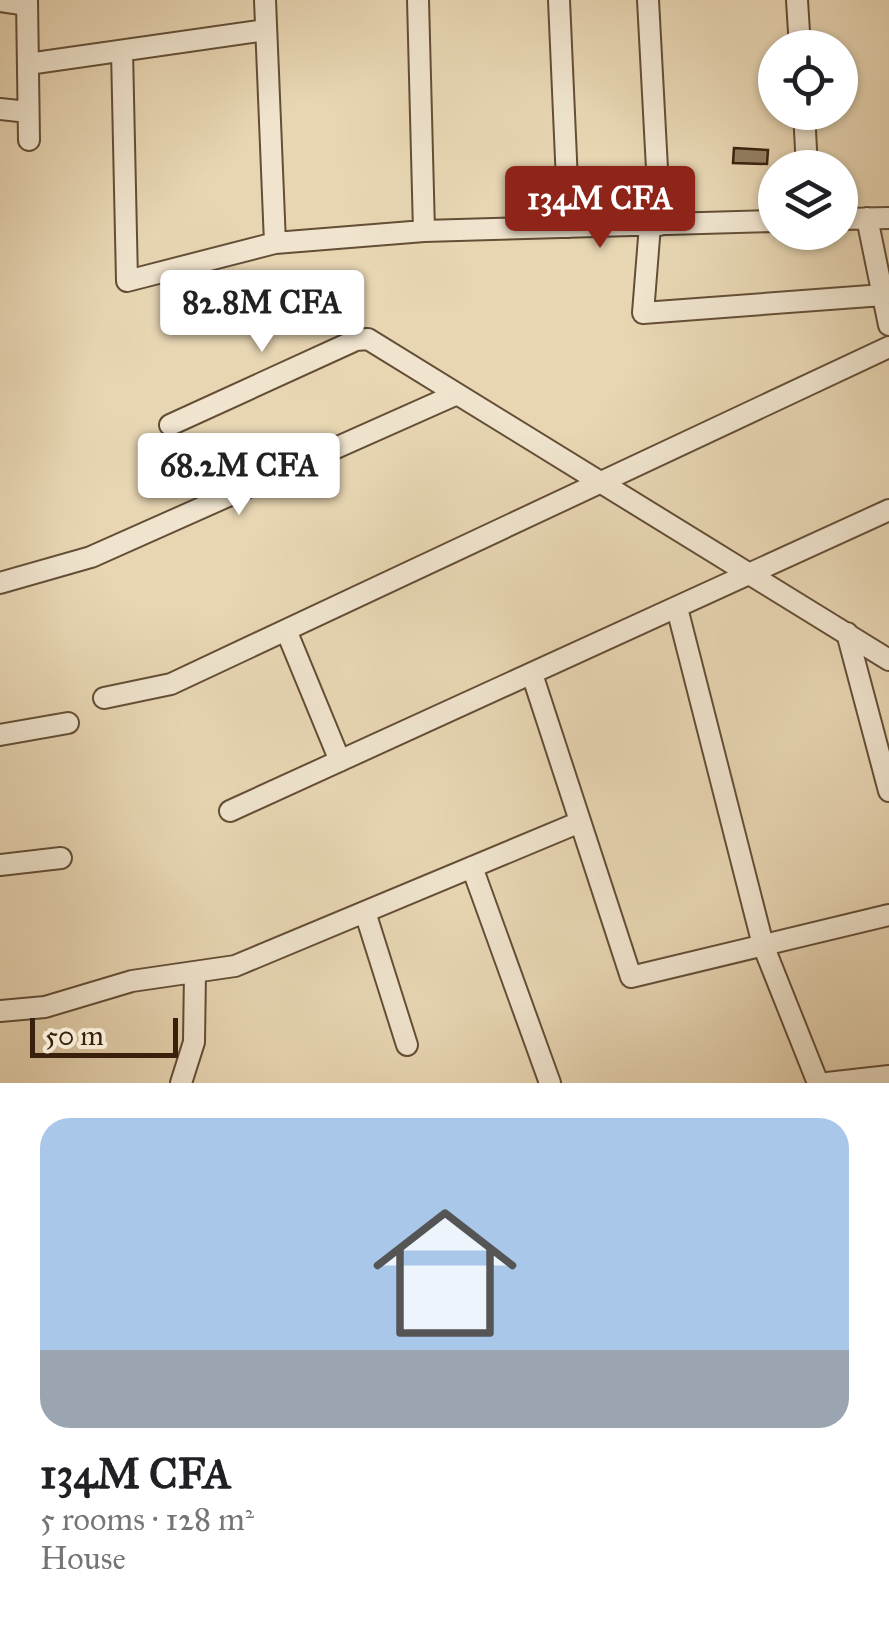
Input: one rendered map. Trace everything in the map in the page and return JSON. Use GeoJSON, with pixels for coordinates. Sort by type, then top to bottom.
{"type":"FeatureCollection","features":[{"type":"Feature","properties":{"kind":"street"},"geometry":{"type":"LineString","coordinates":[[265,0],[276,244]]}},
{"type":"Feature","properties":{"kind":"street"},"geometry":{"type":"LineString","coordinates":[[418,0],[424,231]]}},
{"type":"Feature","properties":{"kind":"street"},"geometry":{"type":"LineString","coordinates":[[559,0],[569,227]]}},
{"type":"Feature","properties":{"kind":"street"},"geometry":{"type":"LineString","coordinates":[[648,0],[655,225],[643,313],[883,296]]}},
{"type":"Feature","properties":{"kind":"street"},"geometry":{"type":"LineString","coordinates":[[797,0],[799,30]]}},
{"type":"Feature","properties":{"kind":"street"},"geometry":{"type":"LineString","coordinates":[[0,1],[27,2],[29,140]]}},
{"type":"Feature","properties":{"kind":"street"},"geometry":{"type":"LineString","coordinates":[[28,64],[266,30]]}},
{"type":"Feature","properties":{"kind":"street"},"geometry":{"type":"LineString","coordinates":[[122,51],[127,281],[276,244],[424,231],[758,222]]}},
{"type":"Feature","properties":{"kind":"street"},"geometry":{"type":"LineString","coordinates":[[0,108],[28,112]]}},
{"type":"Feature","properties":{"kind":"street"},"geometry":{"type":"LineString","coordinates":[[858,218],[889,218]]}},
{"type":"Feature","properties":{"kind":"street"},"geometry":{"type":"LineString","coordinates":[[867,218],[889,326]]}},
{"type":"Feature","properties":{"kind":"street"},"geometry":{"type":"LineString","coordinates":[[170,425],[356,340],[368,339],[889,660]]}},
{"type":"Feature","properties":{"kind":"street"},"geometry":{"type":"LineString","coordinates":[[104,698],[171,684],[889,348]]}},
{"type":"Feature","properties":{"kind":"street"},"geometry":{"type":"LineString","coordinates":[[0,583],[92,557],[457,394]]}},
{"type":"Feature","properties":{"kind":"street"},"geometry":{"type":"LineString","coordinates":[[230,812],[889,510]]}},
{"type":"Feature","properties":{"kind":"street"},"geometry":{"type":"LineString","coordinates":[[677,608],[764,946],[818,1083]]}},
{"type":"Feature","properties":{"kind":"street"},"geometry":{"type":"LineString","coordinates":[[286,630],[340,761]]}},
{"type":"Feature","properties":{"kind":"street"},"geometry":{"type":"LineString","coordinates":[[847,633],[889,791]]}},
{"type":"Feature","properties":{"kind":"street"},"geometry":{"type":"LineString","coordinates":[[532,674],[631,977],[889,916]]}},
{"type":"Feature","properties":{"kind":"street"},"geometry":{"type":"LineString","coordinates":[[0,735],[68,722]]}},
{"type":"Feature","properties":{"kind":"street"},"geometry":{"type":"LineString","coordinates":[[0,1010],[45,1007],[132,981],[234,966],[580,822]]}},
{"type":"Feature","properties":{"kind":"street"},"geometry":{"type":"LineString","coordinates":[[0,865],[61,858]]}},
{"type":"Feature","properties":{"kind":"street"},"geometry":{"type":"LineString","coordinates":[[472,867],[550,1083]]}},
{"type":"Feature","properties":{"kind":"street"},"geometry":{"type":"LineString","coordinates":[[365,912],[407,1045]]}},
{"type":"Feature","properties":{"kind":"street"},"geometry":{"type":"LineString","coordinates":[[181,1083],[194,1042],[195,972]]}},
{"type":"Feature","properties":{"kind":"street"},"geometry":{"type":"LineString","coordinates":[[827,1083],[889,1076]]}},
{"type":"Feature","properties":{"kind":"building"},"geometry":{"type":"Polygon","coordinates":[[[734,148],[768,150],[758,150],[758,164],[733,163],[734,148]]]}}]}
